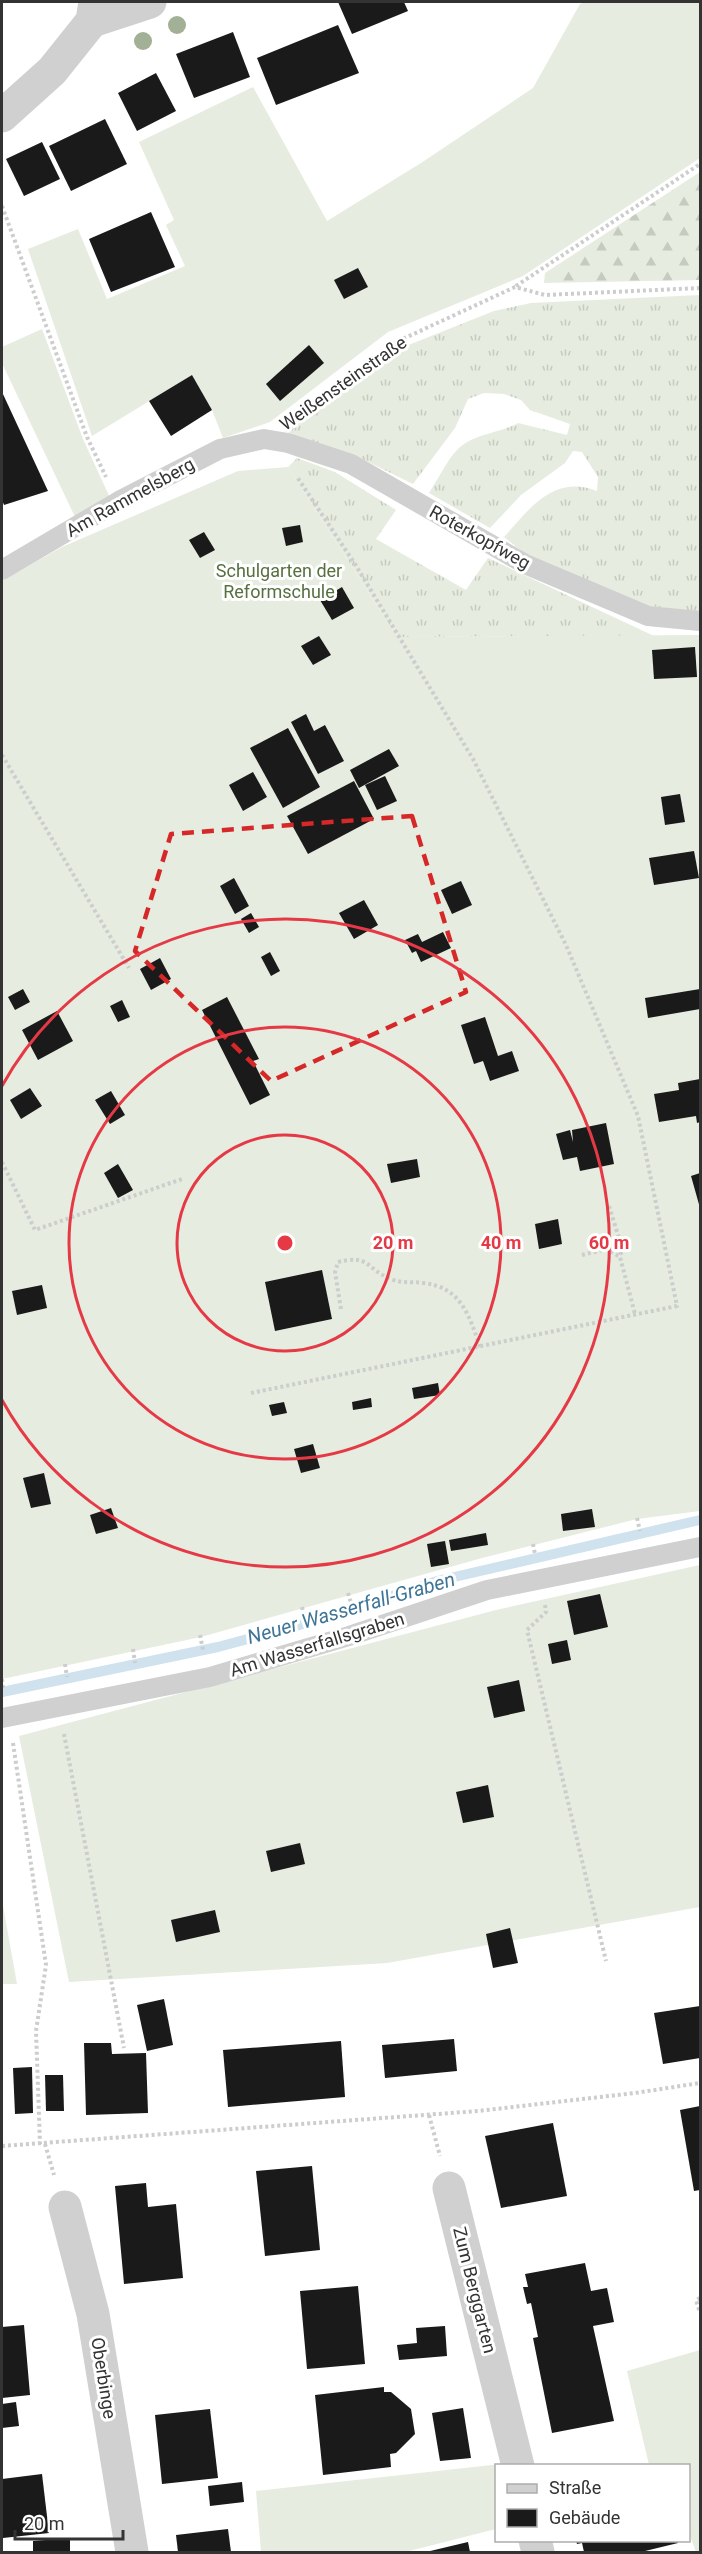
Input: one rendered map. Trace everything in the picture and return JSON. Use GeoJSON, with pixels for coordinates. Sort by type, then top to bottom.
{"type":"FeatureCollection","features":[{"type":"Feature","properties":{"kind":"street"},"geometry":{"type":"LineString","coordinates":[[2,116],[52,71],[94,11],[150,2]]}},
{"type":"Feature","properties":{"kind":"street","name":"Zum Berggarten"},"geometry":{"type":"LineString","coordinates":[[449,2188],[518,2464]]}},
{"type":"Feature","properties":{"kind":"street","name":"Oberbinge"},"geometry":{"type":"LineString","coordinates":[[65,2207],[93,2314],[132,2553]]}},
{"type":"Feature","properties":{"kind":"lane","name":"Am Rammelsberg"},"geometry":{"type":"LineString","coordinates":[[2,570],[119,501],[220,448],[264,439]]}},
{"type":"Feature","properties":{"kind":"lane","name":"Roterkopfweg"},"geometry":{"type":"LineString","coordinates":[[264,439],[288,443],[351,464],[525,564],[648,616],[700,621]]}},
{"type":"Feature","properties":{"kind":"lane","name":"Am Wasserfallsgraben"},"geometry":{"type":"LineString","coordinates":[[5,1717],[210,1677],[350,1636],[487,1590],[700,1547]]}},
{"type":"Feature","properties":{"kind":"path","name":"Weißensteinstraße"},"geometry":{"type":"LineString","coordinates":[[264,439],[394,342],[515,287],[700,164]]}},
{"type":"Feature","properties":{"kind":"path"},"geometry":{"type":"LineString","coordinates":[[2,206],[87,437],[119,501]]}},
{"type":"Feature","properties":{"kind":"path"},"geometry":{"type":"LineString","coordinates":[[515,287],[544,295],[700,288]]}},
{"type":"Feature","properties":{"kind":"path"},"geometry":{"type":"LineString","coordinates":[[251,1393],[677,1306],[638,1116],[566,945],[473,759],[355,564],[290,466],[288,443]]}},
{"type":"Feature","properties":{"kind":"path"},"geometry":{"type":"LineString","coordinates":[[2,755],[129,968]]}},
{"type":"Feature","properties":{"kind":"path"},"geometry":{"type":"LineString","coordinates":[[2,1162],[35,1230],[182,1179]]}},
{"type":"Feature","properties":{"kind":"path"},"geometry":{"type":"LineString","coordinates":[[609,1206],[622,1248],[620,1257],[635,1314]]}},
{"type":"Feature","properties":{"kind":"path"},"geometry":{"type":"LineString","coordinates":[[582,1255],[607,1250],[620,1257]]}},
{"type":"Feature","properties":{"kind":"path"},"geometry":{"type":"LineString","coordinates":[[341,1309],[335,1272],[338,1262],[352,1258],[362,1259],[392,1280],[424,1283],[445,1289],[458,1297],[471,1319],[480,1347]]}},
{"type":"Feature","properties":{"kind":"path"},"geometry":{"type":"LineString","coordinates":[[540,1579],[546,1612],[527,1630],[606,1961]]}},
{"type":"Feature","properties":{"kind":"path"},"geometry":{"type":"LineString","coordinates":[[5,1717],[46,1965],[36,2031],[40,2144]]}},
{"type":"Feature","properties":{"kind":"path"},"geometry":{"type":"LineString","coordinates":[[66,1740],[123,2048]]}},
{"type":"Feature","properties":{"kind":"path"},"geometry":{"type":"LineString","coordinates":[[2,2146],[429,2115],[635,2093],[700,2083]]}},
{"type":"Feature","properties":{"kind":"path"},"geometry":{"type":"LineString","coordinates":[[429,2115],[449,2188]]}},
{"type":"Feature","properties":{"kind":"path"},"geometry":{"type":"LineString","coordinates":[[700,2298],[696,2300],[700,2313]]}},
{"type":"Feature","properties":{"kind":"highlighted area"},"geometry":{"type":"Polygon","coordinates":[[[412,816],[466,992],[271,1081],[135,951],[171,834],[412,816]]]}},
{"type":"Feature","properties":{"kind":"green space"},"geometry":{"type":"Polygon","coordinates":[[[585,2],[700,2],[700,158],[523,276],[388,332],[270,422],[223,438],[212,410],[192,375],[92,436],[28,249],[78,229],[107,299],[185,266],[166,225],[174,220],[139,142],[253,87],[327,221],[421,163],[533,88],[580,4],[585,2]]]}},
{"type":"Feature","properties":{"kind":"green space"},"geometry":{"type":"Polygon","coordinates":[[[700,172],[700,280],[544,283],[545,273],[700,172]]]}},
{"type":"Feature","properties":{"kind":"green space"},"geometry":{"type":"Polygon","coordinates":[[[700,295],[700,612],[649,606],[527,555],[504,537],[534,505],[556,490],[582,487],[597,491],[598,477],[582,452],[573,451],[565,463],[521,495],[490,528],[429,493],[454,454],[471,440],[518,423],[567,435],[570,424],[530,410],[521,400],[504,394],[484,393],[468,399],[455,428],[413,484],[356,456],[284,431],[396,350],[494,311],[531,303],[700,295]]]}},
{"type":"Feature","properties":{"kind":"green space"},"geometry":{"type":"Polygon","coordinates":[[[42,329],[83,439],[110,498],[76,519],[2,363],[2,347],[42,329]]]}},
{"type":"Feature","properties":{"kind":"green space"},"geometry":{"type":"Polygon","coordinates":[[[297,458],[335,472],[396,510],[376,539],[466,590],[488,558],[654,636],[397,637],[288,467],[297,458]]]}},
{"type":"Feature","properties":{"kind":"green space","name":"Schulgarten der Reformschule"},"geometry":{"type":"Polygon","coordinates":[[[288,467],[397,637],[700,635],[700,1511],[637,1519],[482,1558],[201,1637],[2,1679],[2,581],[62,547],[238,471],[288,467]]]}},
{"type":"Feature","properties":{"kind":"green space"},"geometry":{"type":"Polygon","coordinates":[[[700,1565],[700,1907],[387,1963],[69,1982],[19,1736],[496,1610],[700,1565]]]}},
{"type":"Feature","properties":{"kind":"green space"},"geometry":{"type":"Polygon","coordinates":[[[2,1900],[17,1984],[2,1984],[2,1900]]]}},
{"type":"Feature","properties":{"kind":"green space"},"geometry":{"type":"Polygon","coordinates":[[[700,2350],[700,2552],[696,2552],[690,2536],[690,2464],[649,2464],[627,2371],[700,2350]]]}},
{"type":"Feature","properties":{"kind":"green space"},"geometry":{"type":"Polygon","coordinates":[[[495,2465],[495,2529],[405,2552],[261,2552],[256,2491],[495,2465]]]}},
{"type":"Feature","properties":{"kind":"building"},"geometry":{"type":"Polygon","coordinates":[[[338,2],[404,2],[408,11],[352,34],[338,2]]]}},
{"type":"Feature","properties":{"kind":"building"},"geometry":{"type":"Polygon","coordinates":[[[338,25],[359,73],[276,105],[257,58],[338,25]]]}},
{"type":"Feature","properties":{"kind":"building"},"geometry":{"type":"Polygon","coordinates":[[[233,32],[250,77],[194,98],[176,54],[233,32]]]}},
{"type":"Feature","properties":{"kind":"building"},"geometry":{"type":"Polygon","coordinates":[[[156,73],[176,111],[137,131],[118,93],[156,73]]]}},
{"type":"Feature","properties":{"kind":"building"},"geometry":{"type":"Polygon","coordinates":[[[105,119],[127,164],[71,191],[49,146],[105,119]]]}},
{"type":"Feature","properties":{"kind":"building"},"geometry":{"type":"Polygon","coordinates":[[[42,142],[60,179],[24,196],[6,159],[42,142]]]}},
{"type":"Feature","properties":{"kind":"building"},"geometry":{"type":"Polygon","coordinates":[[[151,212],[175,267],[111,292],[89,239],[151,212]]]}},
{"type":"Feature","properties":{"kind":"building"},"geometry":{"type":"Polygon","coordinates":[[[358,268],[368,287],[344,299],[334,280],[358,268]]]}},
{"type":"Feature","properties":{"kind":"building"},"geometry":{"type":"Polygon","coordinates":[[[309,345],[324,363],[280,401],[266,384],[309,345]]]}},
{"type":"Feature","properties":{"kind":"building"},"geometry":{"type":"Polygon","coordinates":[[[192,375],[212,410],[171,436],[149,401],[192,375]]]}},
{"type":"Feature","properties":{"kind":"building"},"geometry":{"type":"Polygon","coordinates":[[[2,392],[48,491],[4,505],[2,500],[2,392]]]}},
{"type":"Feature","properties":{"kind":"building"},"geometry":{"type":"Polygon","coordinates":[[[300,525],[303,542],[286,546],[282,528],[300,525]]]}},
{"type":"Feature","properties":{"kind":"building"},"geometry":{"type":"Polygon","coordinates":[[[204,532],[215,550],[200,558],[189,540],[204,532]]]}},
{"type":"Feature","properties":{"kind":"building"},"geometry":{"type":"Polygon","coordinates":[[[342,587],[354,608],[332,620],[320,600],[342,587]]]}},
{"type":"Feature","properties":{"kind":"building"},"geometry":{"type":"Polygon","coordinates":[[[319,636],[331,655],[313,665],[301,646],[319,636]]]}},
{"type":"Feature","properties":{"kind":"building"},"geometry":{"type":"Polygon","coordinates":[[[695,647],[697,677],[654,679],[652,650],[695,647]]]}},
{"type":"Feature","properties":{"kind":"building"},"geometry":{"type":"Polygon","coordinates":[[[306,714],[314,731],[325,725],[344,761],[318,774],[291,722],[306,714]]]}},
{"type":"Feature","properties":{"kind":"building"},"geometry":{"type":"Polygon","coordinates":[[[288,728],[320,787],[283,808],[250,748],[288,728]]]}},
{"type":"Feature","properties":{"kind":"building"},"geometry":{"type":"Polygon","coordinates":[[[389,749],[399,766],[359,788],[350,770],[389,749]]]}},
{"type":"Feature","properties":{"kind":"building"},"geometry":{"type":"Polygon","coordinates":[[[253,772],[267,797],[243,811],[229,785],[253,772]]]}},
{"type":"Feature","properties":{"kind":"building"},"geometry":{"type":"Polygon","coordinates":[[[385,776],[397,801],[377,810],[365,785],[385,776]]]}},
{"type":"Feature","properties":{"kind":"building"},"geometry":{"type":"Polygon","coordinates":[[[354,781],[374,819],[308,854],[287,816],[354,781]]]}},
{"type":"Feature","properties":{"kind":"building"},"geometry":{"type":"Polygon","coordinates":[[[680,794],[685,822],[665,825],[661,797],[680,794]]]}},
{"type":"Feature","properties":{"kind":"building"},"geometry":{"type":"Polygon","coordinates":[[[694,851],[699,878],[654,885],[649,858],[694,851]]]}},
{"type":"Feature","properties":{"kind":"building"},"geometry":{"type":"Polygon","coordinates":[[[234,878],[249,906],[235,914],[220,886],[234,878]]]}},
{"type":"Feature","properties":{"kind":"building"},"geometry":{"type":"Polygon","coordinates":[[[461,881],[472,905],[452,914],[441,890],[461,881]]]}},
{"type":"Feature","properties":{"kind":"building"},"geometry":{"type":"Polygon","coordinates":[[[364,900],[378,925],[354,939],[339,913],[364,900]]]}},
{"type":"Feature","properties":{"kind":"building"},"geometry":{"type":"Polygon","coordinates":[[[251,913],[259,927],[249,933],[241,919],[251,913]]]}},
{"type":"Feature","properties":{"kind":"building"},"geometry":{"type":"Polygon","coordinates":[[[443,932],[451,948],[421,962],[416,951],[412,953],[405,940],[418,934],[422,942],[443,932]]]}},
{"type":"Feature","properties":{"kind":"building"},"geometry":{"type":"Polygon","coordinates":[[[270,952],[280,971],[271,976],[261,957],[270,952]]]}},
{"type":"Feature","properties":{"kind":"building"},"geometry":{"type":"Polygon","coordinates":[[[160,958],[171,979],[151,990],[140,969],[160,958]]]}},
{"type":"Feature","properties":{"kind":"building"},"geometry":{"type":"Polygon","coordinates":[[[23,989],[30,1002],[15,1010],[8,997],[23,989]]]}},
{"type":"Feature","properties":{"kind":"building"},"geometry":{"type":"Polygon","coordinates":[[[700,989],[700,1009],[648,1018],[645,998],[700,989]]]}},
{"type":"Feature","properties":{"kind":"building"},"geometry":{"type":"Polygon","coordinates":[[[227,997],[259,1059],[253,1061],[270,1095],[250,1105],[202,1010],[227,997]]]}},
{"type":"Feature","properties":{"kind":"building"},"geometry":{"type":"Polygon","coordinates":[[[122,1000],[130,1017],[118,1022],[110,1006],[122,1000]]]}},
{"type":"Feature","properties":{"kind":"building"},"geometry":{"type":"Polygon","coordinates":[[[57,1011],[73,1041],[38,1060],[22,1030],[57,1011]]]}},
{"type":"Feature","properties":{"kind":"building"},"geometry":{"type":"Polygon","coordinates":[[[485,1017],[498,1056],[512,1051],[519,1071],[490,1081],[483,1061],[474,1064],[461,1025],[485,1017]]]}},
{"type":"Feature","properties":{"kind":"building"},"geometry":{"type":"Polygon","coordinates":[[[700,1079],[700,1122],[697,1123],[696,1116],[659,1122],[654,1094],[679,1090],[678,1083],[700,1079]]]}},
{"type":"Feature","properties":{"kind":"building"},"geometry":{"type":"Polygon","coordinates":[[[30,1088],[42,1106],[21,1119],[10,1100],[30,1088]]]}},
{"type":"Feature","properties":{"kind":"building"},"geometry":{"type":"Polygon","coordinates":[[[111,1091],[125,1115],[110,1124],[95,1100],[111,1091]]]}},
{"type":"Feature","properties":{"kind":"building"},"geometry":{"type":"Polygon","coordinates":[[[606,1123],[614,1164],[580,1171],[577,1157],[563,1160],[556,1134],[570,1130],[573,1142],[572,1130],[606,1123]]]}},
{"type":"Feature","properties":{"kind":"building"},"geometry":{"type":"Polygon","coordinates":[[[417,1159],[420,1177],[391,1183],[387,1164],[417,1159]]]}},
{"type":"Feature","properties":{"kind":"building"},"geometry":{"type":"Polygon","coordinates":[[[118,1164],[133,1190],[118,1198],[104,1173],[118,1164]]]}},
{"type":"Feature","properties":{"kind":"building"},"geometry":{"type":"Polygon","coordinates":[[[700,1173],[700,1208],[691,1176],[700,1173]]]}},
{"type":"Feature","properties":{"kind":"building"},"geometry":{"type":"Polygon","coordinates":[[[558,1219],[562,1244],[539,1249],[535,1224],[558,1219]]]}},
{"type":"Feature","properties":{"kind":"building"},"geometry":{"type":"Polygon","coordinates":[[[322,1270],[332,1319],[275,1331],[265,1282],[322,1270]]]}},
{"type":"Feature","properties":{"kind":"building"},"geometry":{"type":"Polygon","coordinates":[[[42,1285],[47,1308],[17,1315],[12,1291],[42,1285]]]}},
{"type":"Feature","properties":{"kind":"building"},"geometry":{"type":"Polygon","coordinates":[[[438,1383],[440,1395],[414,1399],[412,1388],[438,1383]]]}},
{"type":"Feature","properties":{"kind":"building"},"geometry":{"type":"Polygon","coordinates":[[[371,1398],[372,1407],[353,1410],[352,1402],[371,1398]]]}},
{"type":"Feature","properties":{"kind":"building"},"geometry":{"type":"Polygon","coordinates":[[[284,1402],[287,1413],[272,1416],[269,1405],[284,1402]]]}},
{"type":"Feature","properties":{"kind":"building"},"geometry":{"type":"Polygon","coordinates":[[[313,1444],[320,1468],[301,1473],[294,1449],[313,1444]]]}},
{"type":"Feature","properties":{"kind":"building"},"geometry":{"type":"Polygon","coordinates":[[[44,1473],[51,1504],[31,1508],[23,1478],[44,1473]]]}},
{"type":"Feature","properties":{"kind":"building"},"geometry":{"type":"Polygon","coordinates":[[[111,1508],[118,1528],[96,1534],[90,1515],[111,1508]]]}},
{"type":"Feature","properties":{"kind":"building"},"geometry":{"type":"Polygon","coordinates":[[[592,1509],[595,1527],[563,1531],[561,1514],[592,1509]]]}},
{"type":"Feature","properties":{"kind":"building"},"geometry":{"type":"Polygon","coordinates":[[[486,1533],[488,1545],[451,1551],[449,1540],[486,1533]]]}},
{"type":"Feature","properties":{"kind":"building"},"geometry":{"type":"Polygon","coordinates":[[[445,1541],[449,1564],[431,1567],[427,1544],[445,1541]]]}},
{"type":"Feature","properties":{"kind":"building"},"geometry":{"type":"Polygon","coordinates":[[[600,1594],[608,1627],[574,1635],[567,1601],[600,1594]]]}},
{"type":"Feature","properties":{"kind":"building"},"geometry":{"type":"Polygon","coordinates":[[[567,1640],[571,1660],[552,1664],[548,1644],[567,1640]]]}},
{"type":"Feature","properties":{"kind":"building"},"geometry":{"type":"Polygon","coordinates":[[[519,1680],[525,1711],[494,1718],[487,1687],[519,1680]]]}},
{"type":"Feature","properties":{"kind":"building"},"geometry":{"type":"Polygon","coordinates":[[[488,1785],[494,1817],[463,1823],[456,1792],[488,1785]]]}},
{"type":"Feature","properties":{"kind":"building"},"geometry":{"type":"Polygon","coordinates":[[[300,1843],[305,1864],[271,1872],[266,1851],[300,1843]]]}},
{"type":"Feature","properties":{"kind":"building"},"geometry":{"type":"Polygon","coordinates":[[[215,1910],[220,1932],[176,1942],[171,1920],[215,1910]]]}},
{"type":"Feature","properties":{"kind":"building"},"geometry":{"type":"Polygon","coordinates":[[[510,1928],[518,1963],[493,1968],[486,1934],[510,1928]]]}},
{"type":"Feature","properties":{"kind":"building"},"geometry":{"type":"Polygon","coordinates":[[[164,1999],[173,2045],[147,2051],[137,2005],[164,1999]]]}},
{"type":"Feature","properties":{"kind":"building"},"geometry":{"type":"Polygon","coordinates":[[[700,2006],[700,2058],[663,2064],[654,2013],[700,2006]]]}},
{"type":"Feature","properties":{"kind":"building"},"geometry":{"type":"Polygon","coordinates":[[[454,2039],[457,2071],[385,2078],[382,2045],[454,2039]]]}},
{"type":"Feature","properties":{"kind":"building"},"geometry":{"type":"Polygon","coordinates":[[[341,2041],[345,2097],[228,2107],[223,2050],[341,2041]]]}},
{"type":"Feature","properties":{"kind":"building"},"geometry":{"type":"Polygon","coordinates":[[[84,2043],[111,2043],[112,2054],[146,2053],[148,2113],[86,2115],[84,2043]]]}},
{"type":"Feature","properties":{"kind":"building"},"geometry":{"type":"Polygon","coordinates":[[[32,2067],[33,2113],[15,2114],[13,2068],[32,2067]]]}},
{"type":"Feature","properties":{"kind":"building"},"geometry":{"type":"Polygon","coordinates":[[[45,2075],[63,2075],[64,2111],[46,2111],[45,2075]]]}},
{"type":"Feature","properties":{"kind":"building"},"geometry":{"type":"Polygon","coordinates":[[[700,2106],[700,2190],[694,2191],[680,2110],[700,2106]]]}},
{"type":"Feature","properties":{"kind":"building"},"geometry":{"type":"Polygon","coordinates":[[[553,2123],[567,2196],[501,2208],[485,2136],[553,2123]]]}},
{"type":"Feature","properties":{"kind":"building"},"geometry":{"type":"Polygon","coordinates":[[[312,2166],[320,2250],[265,2256],[256,2171],[312,2166]]]}},
{"type":"Feature","properties":{"kind":"building"},"geometry":{"type":"Polygon","coordinates":[[[146,2183],[148,2207],[176,2204],[183,2278],[124,2284],[115,2186],[146,2183]]]}},
{"type":"Feature","properties":{"kind":"building"},"geometry":{"type":"Polygon","coordinates":[[[585,2263],[591,2291],[607,2288],[614,2322],[593,2326],[614,2421],[552,2433],[533,2338],[538,2337],[531,2303],[527,2304],[523,2287],[528,2287],[525,2274],[585,2263]]]}},
{"type":"Feature","properties":{"kind":"building"},"geometry":{"type":"Polygon","coordinates":[[[358,2286],[365,2364],[307,2369],[300,2291],[358,2286]]]}},
{"type":"Feature","properties":{"kind":"building"},"geometry":{"type":"Polygon","coordinates":[[[24,2325],[30,2395],[2,2398],[2,2327],[24,2325]]]}},
{"type":"Feature","properties":{"kind":"building"},"geometry":{"type":"Polygon","coordinates":[[[445,2326],[447,2356],[399,2360],[397,2345],[417,2343],[416,2328],[445,2326]]]}},
{"type":"Feature","properties":{"kind":"building"},"geometry":{"type":"Polygon","coordinates":[[[384,2387],[384,2392],[391,2392],[411,2409],[415,2434],[396,2453],[390,2454],[391,2467],[323,2475],[315,2395],[384,2387]]]}},
{"type":"Feature","properties":{"kind":"building"},"geometry":{"type":"Polygon","coordinates":[[[16,2402],[19,2426],[2,2428],[2,2404],[16,2402]]]}},
{"type":"Feature","properties":{"kind":"building"},"geometry":{"type":"Polygon","coordinates":[[[463,2408],[471,2458],[440,2461],[432,2413],[463,2408]]]}},
{"type":"Feature","properties":{"kind":"building"},"geometry":{"type":"Polygon","coordinates":[[[210,2409],[218,2478],[162,2484],[155,2415],[210,2409]]]}},
{"type":"Feature","properties":{"kind":"building"},"geometry":{"type":"Polygon","coordinates":[[[42,2474],[49,2533],[3,2538],[2,2479],[42,2474]]]}},
{"type":"Feature","properties":{"kind":"building"},"geometry":{"type":"Polygon","coordinates":[[[242,2482],[244,2502],[210,2506],[208,2486],[242,2482]]]}},
{"type":"Feature","properties":{"kind":"building"},"geometry":{"type":"Polygon","coordinates":[[[228,2529],[231,2552],[178,2552],[176,2535],[228,2529]]]}},
{"type":"Feature","properties":{"kind":"building"},"geometry":{"type":"Polygon","coordinates":[[[70,2538],[70,2552],[33,2552],[33,2541],[70,2538]]]}},
{"type":"Feature","properties":{"kind":"building"},"geometry":{"type":"Polygon","coordinates":[[[468,2542],[470,2552],[426,2552],[468,2542]]]}},
{"type":"Feature","properties":{"kind":"building"},"geometry":{"type":"Polygon","coordinates":[[[576,2542],[678,2543],[641,2552],[584,2552],[582,2543],[577,2544],[576,2542]]]}},
{"type":"Feature","properties":{"kind":"waterway","name":"Neuer Wasserfall-Graben"},"geometry":{"type":"LineString","coordinates":[[2,1692],[218,1647],[329,1617],[437,1581],[700,1520]]}}]}
